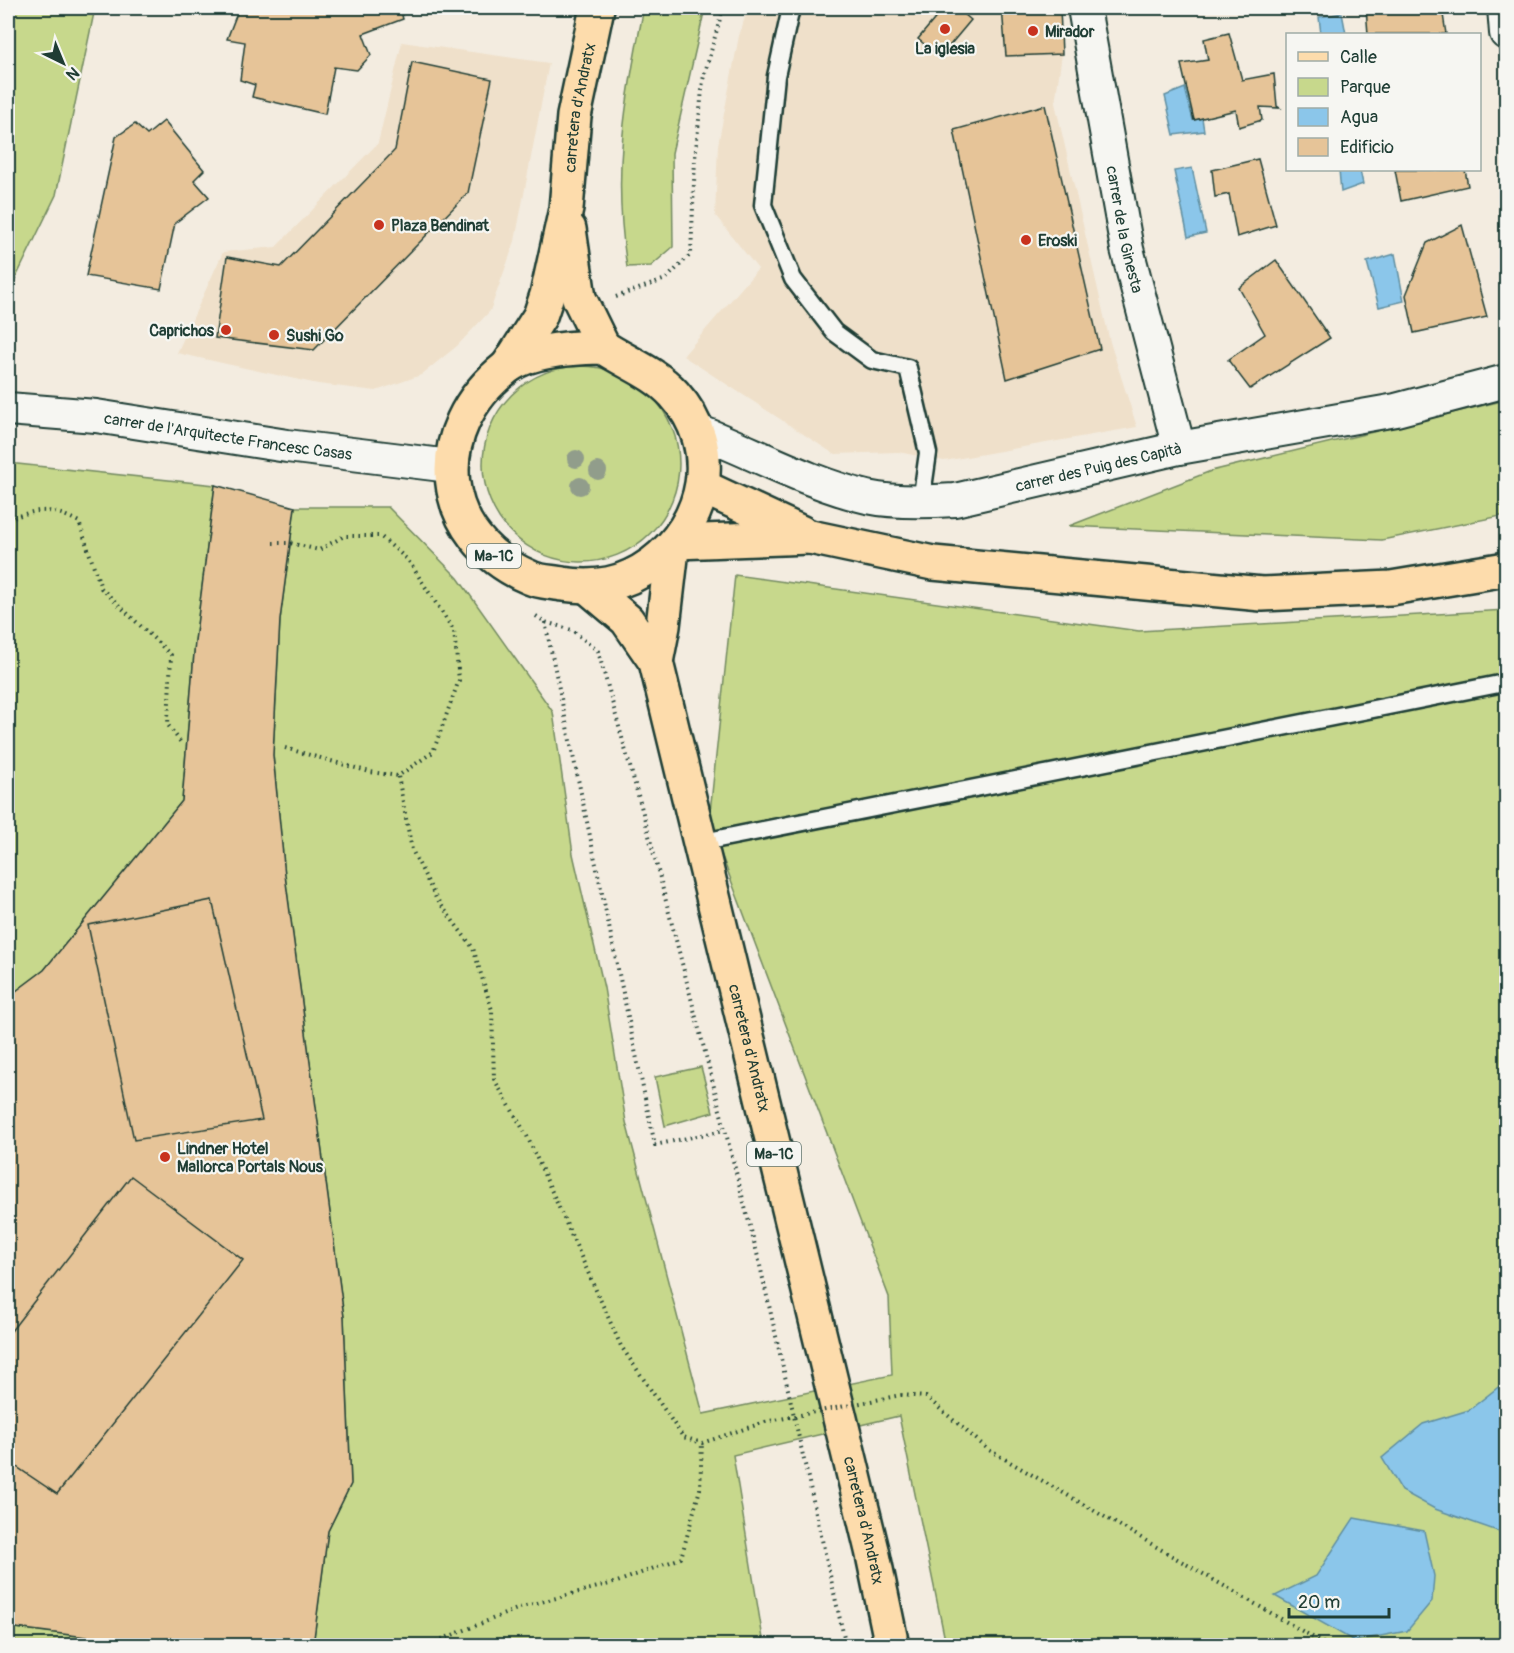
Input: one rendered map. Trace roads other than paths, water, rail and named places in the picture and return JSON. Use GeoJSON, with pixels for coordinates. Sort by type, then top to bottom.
{"type":"FeatureCollection","features":[{"type":"Feature","properties":{"kind":"main road","name":"carretera d'Andratx"},"geometry":{"type":"LineString","coordinates":[[508,366],[540,316],[566,209],[574,116],[597,8]]}},
{"type":"Feature","properties":{"kind":"main road","name":"carretera d'Andratx"},"geometry":{"type":"LineString","coordinates":[[566,209],[579,298],[603,347]]}},
{"type":"Feature","properties":{"kind":"main road","name":"Ma-1C"},"geometry":{"type":"LineString","coordinates":[[603,347],[649,372],[674,394],[698,431],[704,465],[703,487],[690,522],[674,546],[645,569],[618,581],[589,588],[532,579],[498,560],[472,533],[454,497],[450,466],[460,427],[483,392],[508,366],[547,351],[603,347]]}},
{"type":"Feature","properties":{"kind":"main road"},"geometry":{"type":"LineString","coordinates":[[703,487],[810,537],[933,563],[1262,594],[1391,588],[1506,569]]}},
{"type":"Feature","properties":{"kind":"main road"},"geometry":{"type":"LineString","coordinates":[[674,546],[810,537]]}},
{"type":"Feature","properties":{"kind":"main road","name":"carretera d'Andratx"},"geometry":{"type":"LineString","coordinates":[[656,662],[674,546]]}},
{"type":"Feature","properties":{"kind":"main road","name":"carretera d'Andratx"},"geometry":{"type":"LineString","coordinates":[[589,588],[627,620],[656,662],[698,843],[872,1550],[892,1646]]}},
{"type":"Feature","properties":{"kind":"street","name":"carrer de la Ginesta"},"geometry":{"type":"LineString","coordinates":[[1084,8],[1127,249],[1179,448]]}},
{"type":"Feature","properties":{"kind":"street"},"geometry":{"type":"LineString","coordinates":[[1503,8],[1506,33]]}},
{"type":"Feature","properties":{"kind":"street","name":"carrer des Puig des Capità"},"geometry":{"type":"LineString","coordinates":[[698,431],[747,450],[811,480],[869,497],[921,502],[955,500],[1179,448],[1396,410],[1506,381]]}},
{"type":"Feature","properties":{"kind":"street","name":"carrer de l'Arquitecte Francesc Casas"},"geometry":{"type":"LineString","coordinates":[[8,409],[96,416],[287,446],[450,466]]}},
{"type":"Feature","properties":{"kind":"lane"},"geometry":{"type":"LineString","coordinates":[[791,8],[776,76],[763,205],[793,279],[834,332],[872,360],[908,368],[927,453],[921,502]]}},
{"type":"Feature","properties":{"kind":"lane"},"geometry":{"type":"LineString","coordinates":[[698,843],[1504,683]]}},
{"type":"Feature","properties":{"kind":"water"},"geometry":{"type":"Polygon","coordinates":[[[1342,13],[1346,33],[1321,33],[1319,17],[1342,13]]]}},
{"type":"Feature","properties":{"kind":"water"},"geometry":{"type":"Polygon","coordinates":[[[1185,88],[1193,120],[1202,118],[1204,131],[1174,135],[1165,96],[1185,88]]]}},
{"type":"Feature","properties":{"kind":"water"},"geometry":{"type":"Polygon","coordinates":[[[1192,168],[1206,233],[1188,237],[1174,171],[1192,168]]]}},
{"type":"Feature","properties":{"kind":"water"},"geometry":{"type":"Polygon","coordinates":[[[1339,171],[1360,171],[1363,184],[1341,192],[1339,171]]]}},
{"type":"Feature","properties":{"kind":"water"},"geometry":{"type":"Polygon","coordinates":[[[1395,254],[1404,301],[1379,307],[1367,262],[1395,254]]]}},
{"type":"Feature","properties":{"kind":"water"},"geometry":{"type":"Polygon","coordinates":[[[1506,1381],[1506,1534],[1435,1509],[1402,1491],[1382,1458],[1423,1424],[1469,1410],[1506,1381]]]}},
{"type":"Feature","properties":{"kind":"water"},"geometry":{"type":"Polygon","coordinates":[[[1354,1518],[1424,1531],[1434,1576],[1432,1601],[1407,1631],[1354,1641],[1275,1596],[1316,1576],[1354,1518]]]}},
{"type":"Feature","properties":{"kind":"place","name":"La iglesia"},"geometry":{"type":"Point","coordinates":[945,29]}},
{"type":"Feature","properties":{"kind":"place","name":"Mirador"},"geometry":{"type":"Point","coordinates":[1033,31]}},
{"type":"Feature","properties":{"kind":"place","name":"Plaza Bendinat"},"geometry":{"type":"Point","coordinates":[379,225]}},
{"type":"Feature","properties":{"kind":"place","name":"Eroski"},"geometry":{"type":"Point","coordinates":[1026,240]}},
{"type":"Feature","properties":{"kind":"place","name":"Caprichos"},"geometry":{"type":"Point","coordinates":[226,330]}},
{"type":"Feature","properties":{"kind":"place","name":"Sushi Go"},"geometry":{"type":"Point","coordinates":[274,335]}},
{"type":"Feature","properties":{"kind":"place","name":"Lindner Hotel Mallorca Portals Nous"},"geometry":{"type":"Point","coordinates":[165,1157]}}]}
